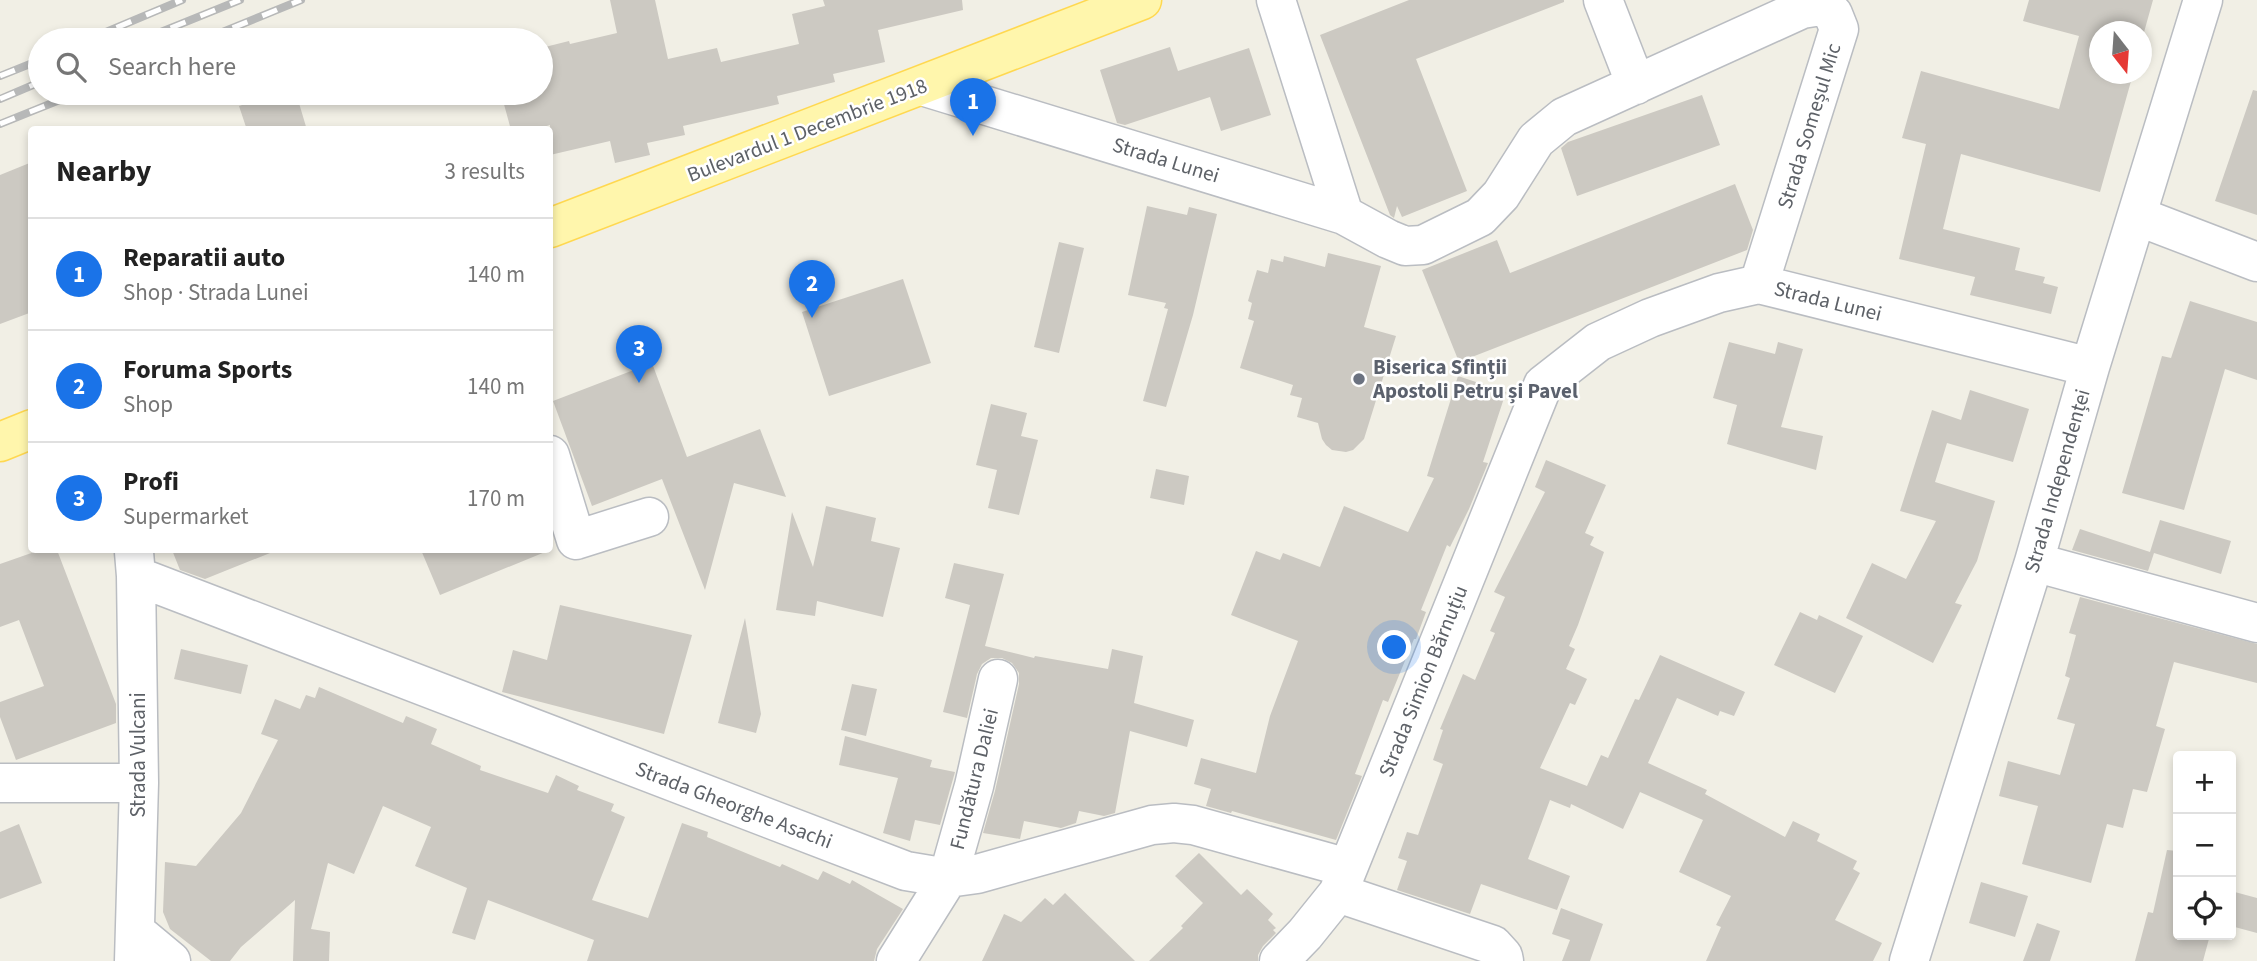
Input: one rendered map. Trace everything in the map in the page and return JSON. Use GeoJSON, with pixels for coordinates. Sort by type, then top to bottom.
{"type":"FeatureCollection","features":[{"type":"Feature","properties":{"kind":"main road","name":"Bulevardul 1 Decembrie 1918"},"geometry":{"type":"LineString","coordinates":[[553,227],[1142,0]]}},
{"type":"Feature","properties":{"kind":"main road"},"geometry":{"type":"LineString","coordinates":[[0,442],[28,431]]}},
{"type":"Feature","properties":{"kind":"street"},"geometry":{"type":"LineString","coordinates":[[1276,0],[1344,215]]}},
{"type":"Feature","properties":{"kind":"street"},"geometry":{"type":"LineString","coordinates":[[1603,0],[1636,85]]}},
{"type":"Feature","properties":{"kind":"street","name":"Strada Independenței"},"geometry":{"type":"LineString","coordinates":[[1909,961],[2034,562],[2090,367],[2203,0]]}},
{"type":"Feature","properties":{"kind":"street","name":"Strada Someșul Mic"},"geometry":{"type":"LineString","coordinates":[[1405,246],[1423,246],[1480,217],[1501,195],[1536,140],[1564,117],[1802,9],[1821,6],[1833,14],[1839,29],[1759,284]]}},
{"type":"Feature","properties":{"kind":"street","name":"Strada Lunei"},"geometry":{"type":"LineString","coordinates":[[922,86],[1344,215],[1405,246]]}},
{"type":"Feature","properties":{"kind":"street"},"geometry":{"type":"LineString","coordinates":[[2137,216],[2257,262]]}},
{"type":"Feature","properties":{"kind":"street","name":"Strada Lunei"},"geometry":{"type":"LineString","coordinates":[[1543,385],[1598,342],[1650,318],[1719,293],[1759,284],[2090,367]]}},
{"type":"Feature","properties":{"kind":"street","name":"Strada Simion Bărnuțiu"},"geometry":{"type":"LineString","coordinates":[[1279,961],[1305,934],[1343,881],[1543,385]]}},
{"type":"Feature","properties":{"kind":"street"},"geometry":{"type":"LineString","coordinates":[[553,465],[576,540],[649,517]]}},
{"type":"Feature","properties":{"kind":"street"},"geometry":{"type":"LineString","coordinates":[[2034,562],[2257,622]]}},
{"type":"Feature","properties":{"kind":"street","name":"Strada Gheorghe Asachi"},"geometry":{"type":"LineString","coordinates":[[135,563],[906,871],[948,878],[977,874],[1152,825],[1193,825],[1343,881],[1493,945],[1504,961]]}},
{"type":"Feature","properties":{"kind":"street","name":"Strada Vulcani"},"geometry":{"type":"LineString","coordinates":[[134,946],[139,783],[135,563]]}},
{"type":"Feature","properties":{"kind":"street","name":"Fundătura Daliei"},"geometry":{"type":"LineString","coordinates":[[895,961],[948,878],[974,786],[998,679]]}},
{"type":"Feature","properties":{"kind":"street"},"geometry":{"type":"LineString","coordinates":[[0,783],[139,783]]}},
{"type":"Feature","properties":{"kind":"street"},"geometry":{"type":"LineString","coordinates":[[134,946],[171,961]]}},
{"type":"Feature","properties":{"kind":"building"},"geometry":{"type":"Polygon","coordinates":[[[610,0],[655,0],[668,59],[717,48],[721,62],[799,44],[792,14],[825,6],[823,0],[962,0],[963,10],[878,30],[885,62],[833,74],[835,82],[777,96],[779,104],[683,126],[685,135],[647,143],[650,155],[615,163],[610,141],[553,154],[553,126],[510,126],[504,105],[553,105],[553,45],[569,41],[570,44],[617,33],[610,0]]]}},
{"type":"Feature","properties":{"kind":"building"},"geometry":{"type":"Polygon","coordinates":[[[1409,0],[1564,2],[1416,59],[1467,191],[1402,217],[1397,206],[1394,218],[1390,215],[1320,35],[1409,0]]]}},
{"type":"Feature","properties":{"kind":"building"},"geometry":{"type":"Polygon","coordinates":[[[2029,0],[2153,0],[2147,21],[2089,21],[2089,84],[2130,84],[2100,192],[1961,154],[1943,229],[2020,248],[2015,270],[2045,277],[2043,283],[2058,287],[2051,314],[1970,295],[1975,277],[1899,259],[1926,144],[1902,138],[1921,71],[2059,109],[2079,36],[2023,21],[2029,0]]]}},
{"type":"Feature","properties":{"kind":"building"},"geometry":{"type":"Polygon","coordinates":[[[1170,47],[1178,71],[1249,48],[1271,115],[1221,131],[1210,97],[1125,125],[1117,123],[1100,70],[1170,47]]]}},
{"type":"Feature","properties":{"kind":"building"},"geometry":{"type":"Polygon","coordinates":[[[2253,90],[2257,91],[2257,215],[2215,201],[2253,90]]]}},
{"type":"Feature","properties":{"kind":"building"},"geometry":{"type":"Polygon","coordinates":[[[1702,95],[1720,145],[1577,196],[1561,148],[1568,142],[1702,95]]]}},
{"type":"Feature","properties":{"kind":"building"},"geometry":{"type":"Polygon","coordinates":[[[300,105],[306,126],[246,126],[239,106],[300,105]]]}},
{"type":"Feature","properties":{"kind":"building"},"geometry":{"type":"Polygon","coordinates":[[[28,164],[28,314],[0,324],[0,175],[28,164]]]}},
{"type":"Feature","properties":{"kind":"building"},"geometry":{"type":"Polygon","coordinates":[[[1735,184],[1753,230],[1747,250],[1459,362],[1422,270],[1497,240],[1510,273],[1735,184]]]}},
{"type":"Feature","properties":{"kind":"building"},"geometry":{"type":"Polygon","coordinates":[[[1147,206],[1187,215],[1189,207],[1217,214],[1193,315],[1166,407],[1143,401],[1168,309],[1164,308],[1166,303],[1128,295],[1147,206]]]}},
{"type":"Feature","properties":{"kind":"building"},"geometry":{"type":"Polygon","coordinates":[[[1059,242],[1084,248],[1059,353],[1034,347],[1059,242]]]}},
{"type":"Feature","properties":{"kind":"building"},"geometry":{"type":"Polygon","coordinates":[[[1328,253],[1381,266],[1364,327],[1396,336],[1364,439],[1353,450],[1346,452],[1332,450],[1326,445],[1318,423],[1297,417],[1302,398],[1290,395],[1293,385],[1240,368],[1254,321],[1248,319],[1252,303],[1248,301],[1257,270],[1268,273],[1271,259],[1283,262],[1284,256],[1325,267],[1328,253]]]}},
{"type":"Feature","properties":{"kind":"building"},"geometry":{"type":"Polygon","coordinates":[[[903,279],[931,363],[829,396],[802,312],[903,279]]]}},
{"type":"Feature","properties":{"kind":"building"},"geometry":{"type":"Polygon","coordinates":[[[2190,301],[2257,322],[2257,380],[2225,369],[2184,510],[2122,493],[2162,356],[2171,358],[2190,301]]]}},
{"type":"Feature","properties":{"kind":"building"},"geometry":{"type":"Polygon","coordinates":[[[1729,342],[1775,354],[1778,342],[1803,349],[1781,427],[1823,436],[1816,470],[1727,444],[1737,405],[1713,398],[1729,342]]]}},
{"type":"Feature","properties":{"kind":"building"},"geometry":{"type":"Polygon","coordinates":[[[652,363],[687,457],[760,429],[786,497],[734,483],[705,590],[662,479],[592,506],[553,401],[652,363]]]}},
{"type":"Feature","properties":{"kind":"building"},"geometry":{"type":"Polygon","coordinates":[[[1458,376],[1506,392],[1483,462],[1488,463],[1450,547],[1447,545],[1421,610],[1426,612],[1416,639],[1388,702],[1383,700],[1355,774],[1362,776],[1336,840],[1206,806],[1211,789],[1194,784],[1201,758],[1256,773],[1270,716],[1298,641],[1231,615],[1256,551],[1280,560],[1283,553],[1320,567],[1344,506],[1408,532],[1434,478],[1427,476],[1458,376]]]}},
{"type":"Feature","properties":{"kind":"building"},"geometry":{"type":"Polygon","coordinates":[[[1970,390],[2029,409],[2013,462],[1947,443],[1935,482],[1995,501],[1977,561],[1955,603],[1962,605],[1933,663],[1846,618],[1872,563],[1906,579],[1936,521],[1900,511],[1932,410],[1961,420],[1970,390]]]}},
{"type":"Feature","properties":{"kind":"building"},"geometry":{"type":"Polygon","coordinates":[[[991,404],[1027,413],[1021,436],[1038,440],[1019,515],[988,508],[997,470],[976,465],[991,404]]]}},
{"type":"Feature","properties":{"kind":"building"},"geometry":{"type":"Polygon","coordinates":[[[1546,460],[1606,485],[1585,533],[1594,537],[1590,545],[1604,552],[1569,646],[1575,649],[1566,669],[1587,679],[1575,705],[1570,703],[1540,768],[1587,786],[1601,755],[1608,758],[1635,699],[1639,700],[1660,655],[1745,692],[1734,716],[1720,711],[1718,716],[1677,698],[1648,763],[1707,790],[1705,794],[1785,837],[1793,821],[1820,834],[1817,841],[1857,861],[1853,869],[1860,873],[1835,920],[1882,943],[1873,961],[1706,961],[1721,927],[1716,925],[1731,896],[1679,872],[1703,820],[1640,792],[1623,829],[1571,804],[1570,808],[1550,800],[1528,859],[1570,876],[1557,910],[1481,884],[1470,914],[1397,890],[1407,861],[1398,858],[1407,832],[1418,835],[1443,764],[1433,760],[1443,730],[1440,729],[1463,674],[1475,680],[1495,633],[1490,631],[1505,597],[1494,592],[1545,492],[1535,487],[1546,460]]]}},
{"type":"Feature","properties":{"kind":"building"},"geometry":{"type":"Polygon","coordinates":[[[1156,469],[1189,476],[1184,505],[1150,498],[1156,469]]]}},
{"type":"Feature","properties":{"kind":"building"},"geometry":{"type":"Polygon","coordinates":[[[826,506],[876,518],[871,541],[900,548],[883,617],[817,601],[815,616],[776,610],[792,512],[813,567],[826,506]]]}},
{"type":"Feature","properties":{"kind":"building"},"geometry":{"type":"Polygon","coordinates":[[[2160,520],[2231,541],[2221,574],[2154,553],[2148,571],[2072,550],[2080,529],[2150,552],[2160,520]]]}},
{"type":"Feature","properties":{"kind":"building"},"geometry":{"type":"Polygon","coordinates":[[[31,553],[58,553],[116,704],[116,723],[16,760],[0,717],[0,702],[44,686],[19,620],[0,627],[0,564],[31,553]]]}},
{"type":"Feature","properties":{"kind":"building"},"geometry":{"type":"Polygon","coordinates":[[[173,553],[270,553],[205,579],[180,570],[173,553]]]}},
{"type":"Feature","properties":{"kind":"building"},"geometry":{"type":"Polygon","coordinates":[[[422,553],[543,553],[440,595],[422,553]]]}},
{"type":"Feature","properties":{"kind":"building"},"geometry":{"type":"Polygon","coordinates":[[[954,563],[1004,574],[985,646],[1034,658],[1035,656],[1108,669],[1112,649],[1143,656],[1134,703],[1194,720],[1187,747],[1130,731],[1115,813],[1104,816],[1079,811],[1076,823],[1061,828],[1024,821],[1020,839],[983,833],[995,791],[1019,684],[1019,673],[1012,663],[1002,658],[991,658],[982,664],[977,674],[967,718],[943,712],[970,605],[945,598],[954,563]]]}},
{"type":"Feature","properties":{"kind":"building"},"geometry":{"type":"Polygon","coordinates":[[[2080,597],[2257,644],[2257,683],[2174,662],[2156,726],[2165,729],[2147,792],[2133,789],[2123,828],[2107,824],[2091,883],[2022,864],[2038,806],[1999,796],[2008,761],[2060,775],[2075,724],[2057,719],[2070,678],[2065,676],[2076,635],[2069,633],[2080,597]]]}},
{"type":"Feature","properties":{"kind":"building"},"geometry":{"type":"Polygon","coordinates":[[[560,605],[692,635],[664,734],[502,692],[513,650],[547,660],[560,605]]]}},
{"type":"Feature","properties":{"kind":"building"},"geometry":{"type":"Polygon","coordinates":[[[1800,612],[1817,620],[1819,615],[1863,636],[1835,693],[1774,665],[1800,612]]]}},
{"type":"Feature","properties":{"kind":"building"},"geometry":{"type":"Polygon","coordinates":[[[745,618],[761,714],[756,733],[718,723],[745,618]]]}},
{"type":"Feature","properties":{"kind":"building"},"geometry":{"type":"Polygon","coordinates":[[[181,649],[248,665],[241,694],[174,679],[181,649]]]}},
{"type":"Feature","properties":{"kind":"building"},"geometry":{"type":"Polygon","coordinates":[[[852,684],[877,689],[866,736],[841,730],[852,684]]]}},
{"type":"Feature","properties":{"kind":"building"},"geometry":{"type":"Polygon","coordinates":[[[319,687],[403,723],[406,716],[437,729],[431,744],[481,766],[480,770],[548,793],[556,775],[579,786],[577,790],[614,804],[611,811],[625,817],[592,900],[648,918],[682,823],[708,832],[707,837],[818,880],[823,871],[850,884],[852,880],[903,909],[877,949],[874,961],[587,961],[594,940],[488,900],[475,940],[452,933],[467,888],[415,866],[431,827],[383,806],[354,874],[328,863],[311,929],[330,932],[329,961],[293,961],[295,900],[241,947],[230,961],[211,961],[170,929],[163,912],[165,862],[196,866],[241,813],[278,740],[261,734],[275,699],[300,709],[306,695],[315,698],[319,687]]]}},
{"type":"Feature","properties":{"kind":"building"},"geometry":{"type":"Polygon","coordinates":[[[845,736],[932,760],[930,767],[955,772],[940,825],[915,820],[910,841],[883,833],[898,778],[839,765],[845,736]]]}},
{"type":"Feature","properties":{"kind":"building"},"geometry":{"type":"Polygon","coordinates":[[[19,824],[42,883],[0,899],[0,832],[19,824]]]}},
{"type":"Feature","properties":{"kind":"building"},"geometry":{"type":"Polygon","coordinates":[[[2167,850],[2173,851],[2173,940],[2209,940],[2203,961],[2135,961],[2148,912],[2153,913],[2167,850]]]}},
{"type":"Feature","properties":{"kind":"building"},"geometry":{"type":"Polygon","coordinates":[[[1199,853],[1241,895],[1247,889],[1273,914],[1268,920],[1276,928],[1273,930],[1276,933],[1263,946],[1258,961],[1149,961],[1183,928],[1181,926],[1203,903],[1175,876],[1199,853]]]}},
{"type":"Feature","properties":{"kind":"building"},"geometry":{"type":"Polygon","coordinates":[[[1981,882],[2028,896],[2015,937],[1969,923],[1981,882]]]}},
{"type":"Feature","properties":{"kind":"building"},"geometry":{"type":"Polygon","coordinates":[[[2236,892],[2257,898],[2257,933],[2236,927],[2236,892]]]}},
{"type":"Feature","properties":{"kind":"building"},"geometry":{"type":"Polygon","coordinates":[[[1065,893],[1135,961],[982,961],[1004,914],[1021,922],[1045,898],[1053,905],[1065,893]]]}},
{"type":"Feature","properties":{"kind":"building"},"geometry":{"type":"Polygon","coordinates":[[[1561,908],[1603,924],[1590,961],[1562,961],[1570,940],[1552,934],[1561,908]]]}},
{"type":"Feature","properties":{"kind":"building"},"geometry":{"type":"Polygon","coordinates":[[[2037,923],[2060,931],[2050,961],[2023,961],[2037,923]]]}},
{"type":"Feature","properties":{"kind":"railway"},"geometry":{"type":"LineString","coordinates":[[116,28],[182,0]]}},
{"type":"Feature","properties":{"kind":"railway"},"geometry":{"type":"LineString","coordinates":[[171,28],[240,0]]}},
{"type":"Feature","properties":{"kind":"railway"},"geometry":{"type":"LineString","coordinates":[[232,28],[301,0]]}},
{"type":"Feature","properties":{"kind":"railway"},"geometry":{"type":"LineString","coordinates":[[0,76],[28,65]]}},
{"type":"Feature","properties":{"kind":"railway"},"geometry":{"type":"LineString","coordinates":[[0,99],[28,87]]}},
{"type":"Feature","properties":{"kind":"railway"},"geometry":{"type":"LineString","coordinates":[[0,124],[47,105]]}},
{"type":"Feature","properties":{"kind":"place","name":"Reparatii auto"},"geometry":{"type":"Point","coordinates":[973,136]}},
{"type":"Feature","properties":{"kind":"place","name":"Foruma Sports"},"geometry":{"type":"Point","coordinates":[812,318]}},
{"type":"Feature","properties":{"kind":"place","name":"Biserica Sfinții Apostoli Petru și Pavel"},"geometry":{"type":"Point","coordinates":[1359,379]}},
{"type":"Feature","properties":{"kind":"place","name":"Profi"},"geometry":{"type":"Point","coordinates":[639,383]}}]}
